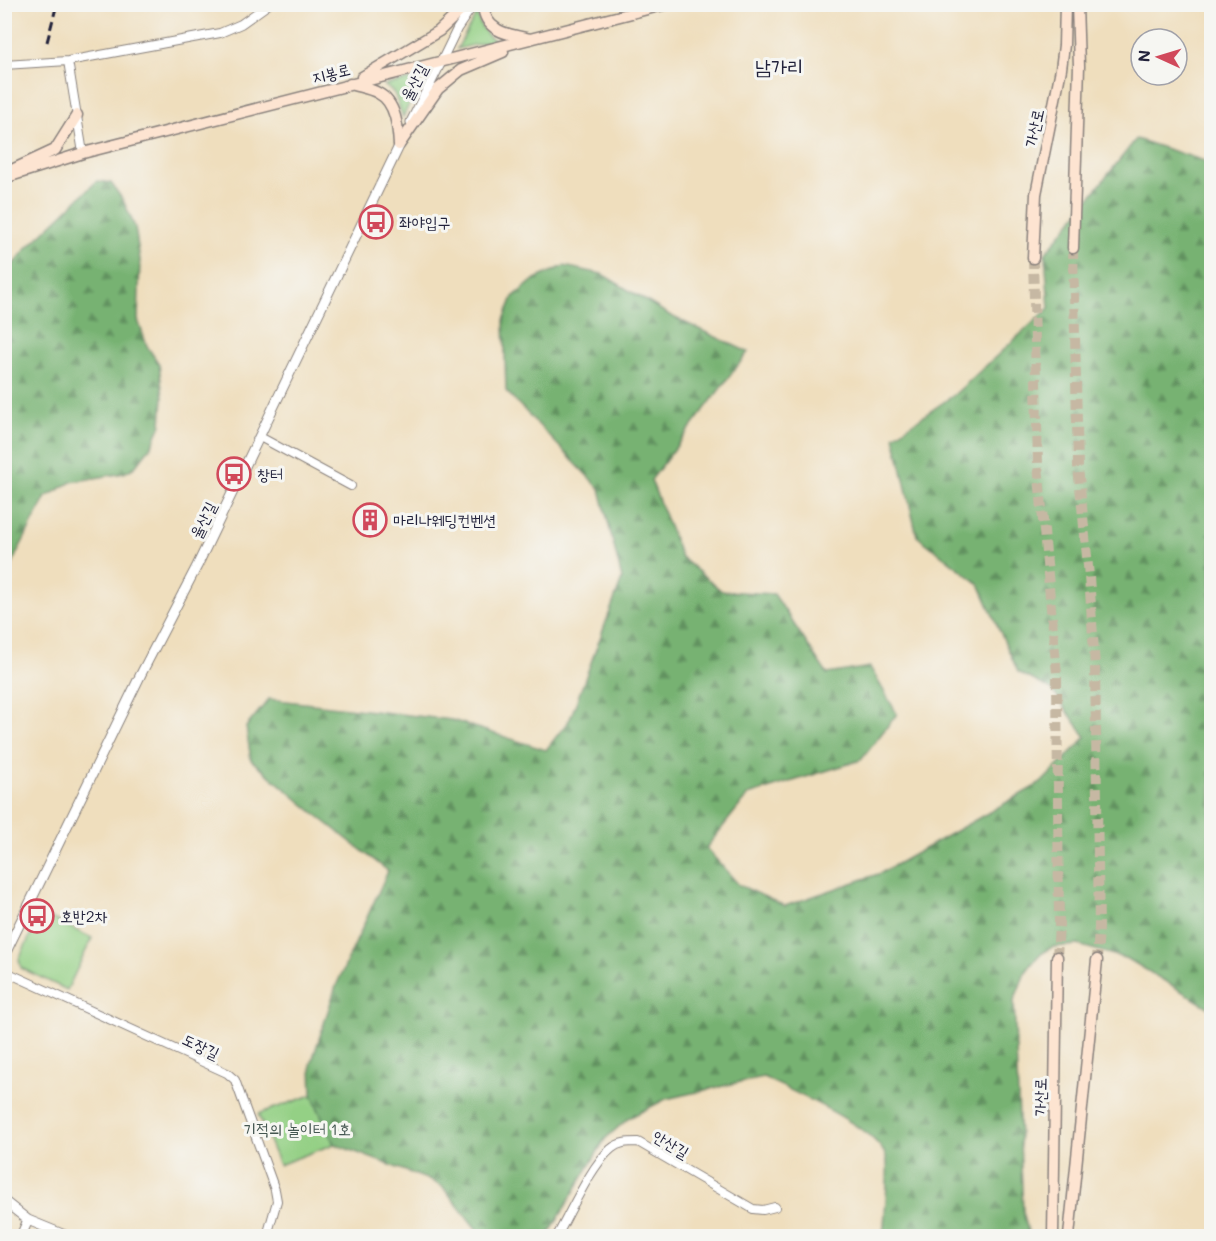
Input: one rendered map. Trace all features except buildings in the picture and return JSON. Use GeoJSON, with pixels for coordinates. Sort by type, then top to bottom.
{"type":"FeatureCollection","features":[{"type":"Feature","properties":{"kind":"main road"},"geometry":{"type":"LineString","coordinates":[[350,84],[439,31],[468,4]]}},
{"type":"Feature","properties":{"kind":"main road"},"geometry":{"type":"LineString","coordinates":[[483,4],[485,17],[497,31],[534,39]]}},
{"type":"Feature","properties":{"kind":"main road","name":"지봉로"},"geometry":{"type":"LineString","coordinates":[[4,176],[83,153],[667,4]]}},
{"type":"Feature","properties":{"kind":"main road","name":"가산로"},"geometry":{"type":"LineString","coordinates":[[1033,258],[1036,194],[1061,69],[1065,4]]}},
{"type":"Feature","properties":{"kind":"main road"},"geometry":{"type":"LineString","coordinates":[[1073,248],[1080,66],[1077,4]]}},
{"type":"Feature","properties":{"kind":"main road"},"geometry":{"type":"LineString","coordinates":[[399,145],[428,101],[450,78],[461,70],[534,39]]}},
{"type":"Feature","properties":{"kind":"main road"},"geometry":{"type":"LineString","coordinates":[[350,84],[379,93],[386,99],[397,124],[399,145]]}},
{"type":"Feature","properties":{"kind":"main road"},"geometry":{"type":"LineString","coordinates":[[4,176],[55,150],[68,132],[76,115]]}},
{"type":"Feature","properties":{"kind":"main road","name":"가산로"},"geometry":{"type":"LineString","coordinates":[[1053,1236],[1057,957]]}},
{"type":"Feature","properties":{"kind":"main road"},"geometry":{"type":"LineString","coordinates":[[1069,1236],[1097,960]]}},
{"type":"Feature","properties":{"kind":"street"},"geometry":{"type":"LineString","coordinates":[[4,65],[68,61],[230,30],[269,4]]}},
{"type":"Feature","properties":{"kind":"street"},"geometry":{"type":"LineString","coordinates":[[441,62],[457,29],[474,4]]}},
{"type":"Feature","properties":{"kind":"street"},"geometry":{"type":"LineString","coordinates":[[68,61],[83,153]]}},
{"type":"Feature","properties":{"kind":"street","name":"율산길"},"geometry":{"type":"LineString","coordinates":[[4,956],[141,674],[197,566],[441,62]]}},
{"type":"Feature","properties":{"kind":"street"},"geometry":{"type":"LineString","coordinates":[[260,437],[351,486]]}},
{"type":"Feature","properties":{"kind":"street","name":"도장길"},"geometry":{"type":"LineString","coordinates":[[4,972],[217,1068],[235,1080],[275,1190],[277,1201],[267,1236]]}},
{"type":"Feature","properties":{"kind":"street","name":"안산길"},"geometry":{"type":"LineString","coordinates":[[557,1236],[596,1167],[610,1150],[628,1142],[638,1142],[753,1209],[763,1210],[775,1207]]}},
{"type":"Feature","properties":{"kind":"street"},"geometry":{"type":"LineString","coordinates":[[4,1201],[28,1220],[67,1236]]}},
{"type":"Feature","properties":{"kind":"street"},"geometry":{"type":"LineString","coordinates":[[21,1236],[28,1220]]}},
{"type":"Feature","properties":{"kind":"green space"},"geometry":{"type":"Polygon","coordinates":[[[477,13],[483,29],[496,40],[457,49],[477,13]]]}},
{"type":"Feature","properties":{"kind":"green space"},"geometry":{"type":"Polygon","coordinates":[[[422,78],[403,117],[394,93],[384,85],[422,78]]]}},
{"type":"Feature","properties":{"kind":"green space"},"geometry":{"type":"Polygon","coordinates":[[[1136,139],[1211,163],[1211,1009],[1128,959],[1078,945],[1052,947],[1038,956],[1025,973],[1014,1001],[1023,1211],[1029,1236],[883,1236],[887,1163],[879,1146],[851,1122],[763,1077],[666,1099],[629,1118],[605,1139],[548,1236],[482,1236],[443,1187],[334,1144],[312,1095],[311,1064],[336,986],[388,871],[251,760],[246,727],[269,699],[452,720],[546,750],[570,719],[622,579],[600,489],[506,391],[504,320],[513,297],[535,279],[564,266],[602,274],[671,316],[748,352],[651,480],[681,557],[722,591],[774,594],[827,674],[870,667],[897,714],[861,760],[748,795],[706,848],[739,885],[785,906],[881,873],[1041,783],[1086,737],[1052,690],[1018,672],[979,584],[917,536],[894,436],[954,395],[1049,308],[1045,254],[1136,139]]]}},
{"type":"Feature","properties":{"kind":"green space"},"geometry":{"type":"Polygon","coordinates":[[[97,181],[111,183],[123,200],[135,227],[140,260],[138,320],[147,346],[159,364],[163,397],[161,425],[152,445],[135,467],[124,473],[71,482],[46,497],[16,555],[5,584],[5,274],[28,247],[97,181]]]}},
{"type":"Feature","properties":{"kind":"green space"},"geometry":{"type":"Polygon","coordinates":[[[41,913],[92,938],[67,990],[21,968],[19,959],[41,913]]]}},
{"type":"Feature","properties":{"kind":"green space","name":"기적의 놀이터 1호"},"geometry":{"type":"Polygon","coordinates":[[[312,1095],[334,1144],[279,1165],[258,1114],[312,1095]]]}},
{"type":"Feature","properties":{"kind":"tunnel"},"geometry":{"type":"LineString","coordinates":[[1073,248],[1078,467],[1095,667],[1099,928],[1097,960]]}},
{"type":"Feature","properties":{"kind":"tunnel"},"geometry":{"type":"LineString","coordinates":[[1033,258],[1038,465],[1057,674],[1059,925],[1057,957]]}},
{"type":"Feature","properties":{"kind":"railway"},"geometry":{"type":"LineString","coordinates":[[47,42],[57,4]]}},
{"type":"Feature","properties":{"kind":"place","name":"좌야입구"},"geometry":{"type":"Point","coordinates":[376,222]}},
{"type":"Feature","properties":{"kind":"place","name":"창터"},"geometry":{"type":"Point","coordinates":[234,474]}},
{"type":"Feature","properties":{"kind":"place","name":"마리나웨딩컨벤션"},"geometry":{"type":"Point","coordinates":[370,520]}},
{"type":"Feature","properties":{"kind":"place","name":"호반2차"},"geometry":{"type":"Point","coordinates":[37,916]}},
{"type":"Feature","properties":{"kind":"district","name":"남가리"},"geometry":{"type":"Point","coordinates":[779,67]}}]}
